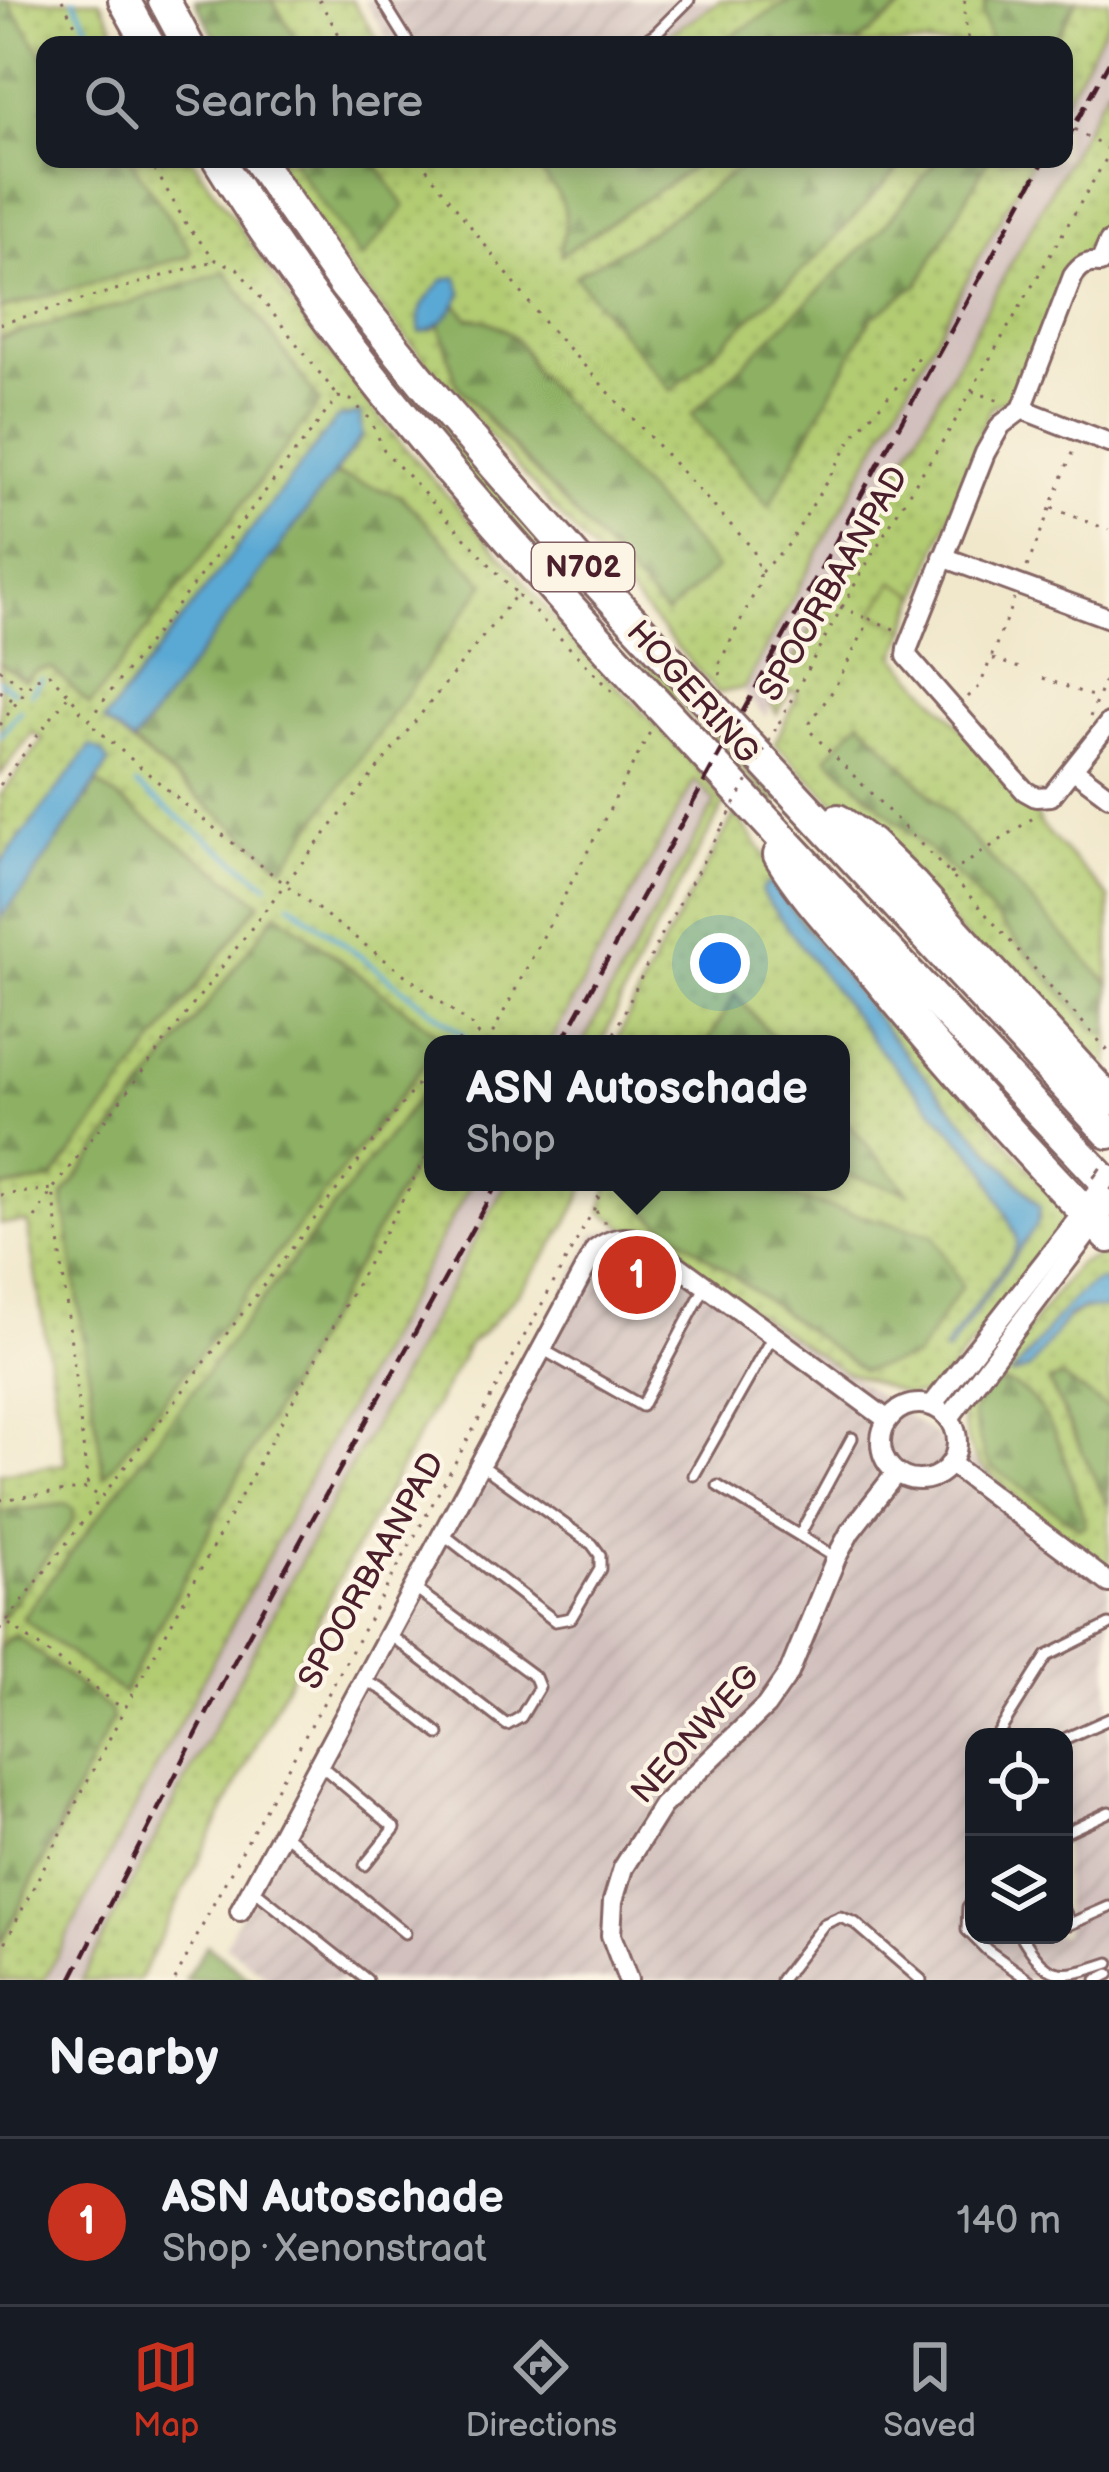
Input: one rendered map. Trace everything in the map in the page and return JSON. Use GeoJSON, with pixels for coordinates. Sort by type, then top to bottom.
{"type":"FeatureCollection","features":[{"type":"Feature","properties":{"kind":"highway"},"geometry":{"type":"LineString","coordinates":[[124,0],[144,36]]}},
{"type":"Feature","properties":{"kind":"highway"},"geometry":{"type":"LineString","coordinates":[[164,0],[183,36]]}},
{"type":"Feature","properties":{"kind":"highway","name":"HOGERING"},"geometry":{"type":"LineString","coordinates":[[224,168],[356,359],[437,458],[748,803],[808,898],[914,1024],[1100,1210]]}},
{"type":"Feature","properties":{"kind":"highway","name":"HOGERING"},"geometry":{"type":"LineString","coordinates":[[263,168],[344,285],[594,579],[1109,1133]]}},
{"type":"Feature","properties":{"kind":"highway","name":"N702"},"geometry":{"type":"LineString","coordinates":[[778,777],[871,844],[1109,1100]]}},
{"type":"Feature","properties":{"kind":"street"},"geometry":{"type":"LineString","coordinates":[[1109,242],[1105,264],[1089,262],[1073,276],[1022,409],[1000,425],[985,453],[907,656],[1024,791],[1036,797],[1051,796],[1109,723]]}},
{"type":"Feature","properties":{"kind":"street"},"geometry":{"type":"LineString","coordinates":[[1022,409],[1109,443]]}},
{"type":"Feature","properties":{"kind":"street"},"geometry":{"type":"LineString","coordinates":[[943,557],[1109,618]]}},
{"type":"Feature","properties":{"kind":"street"},"geometry":{"type":"LineString","coordinates":[[1074,770],[1109,796]]}},
{"type":"Feature","properties":{"kind":"street"},"geometry":{"type":"LineString","coordinates":[[950,1418],[1100,1210],[1109,1174]]}},
{"type":"Feature","properties":{"kind":"street"},"geometry":{"type":"LineString","coordinates":[[932,1405],[1100,1210]]}},
{"type":"Feature","properties":{"kind":"street"},"geometry":{"type":"LineString","coordinates":[[240,1911],[595,1250],[619,1237],[646,1242],[887,1420]]}},
{"type":"Feature","properties":{"kind":"street"},"geometry":{"type":"LineString","coordinates":[[912,1404],[932,1405],[950,1418],[956,1429],[956,1453],[940,1475],[910,1479],[886,1462],[881,1433],[894,1412],[912,1404]]}},
{"type":"Feature","properties":{"kind":"street"},"geometry":{"type":"LineString","coordinates":[[951,1464],[1109,1583]]}},
{"type":"Feature","properties":{"kind":"street","name":"NEONWEG"},"geometry":{"type":"LineString","coordinates":[[628,1980],[611,1935],[622,1868],[662,1806],[766,1706],[789,1673],[836,1558],[896,1473]]}},
{"type":"Feature","properties":{"kind":"lane"},"geometry":{"type":"LineString","coordinates":[[382,0],[404,36]]}},
{"type":"Feature","properties":{"kind":"lane"},"geometry":{"type":"LineString","coordinates":[[653,36],[689,0]]}},
{"type":"Feature","properties":{"kind":"lane"},"geometry":{"type":"LineString","coordinates":[[542,1349],[642,1406],[706,1285]]}},
{"type":"Feature","properties":{"kind":"lane"},"geometry":{"type":"LineString","coordinates":[[694,1475],[774,1334]]}},
{"type":"Feature","properties":{"kind":"lane"},"geometry":{"type":"LineString","coordinates":[[800,1534],[852,1438]]}},
{"type":"Feature","properties":{"kind":"lane"},"geometry":{"type":"LineString","coordinates":[[443,1534],[555,1622],[571,1618],[600,1568],[600,1555],[592,1544],[480,1464]]}},
{"type":"Feature","properties":{"kind":"lane"},"geometry":{"type":"LineString","coordinates":[[718,1486],[836,1558]]}},
{"type":"Feature","properties":{"kind":"lane"},"geometry":{"type":"LineString","coordinates":[[389,1634],[507,1725],[521,1717],[539,1688],[535,1677],[414,1588]]}},
{"type":"Feature","properties":{"kind":"lane"},"geometry":{"type":"LineString","coordinates":[[1001,1728],[1047,1656],[1109,1625]]}},
{"type":"Feature","properties":{"kind":"lane"},"geometry":{"type":"LineString","coordinates":[[364,1680],[439,1734]]}},
{"type":"Feature","properties":{"kind":"lane"},"geometry":{"type":"LineString","coordinates":[[1073,1734],[1109,1719]]}},
{"type":"Feature","properties":{"kind":"lane"},"geometry":{"type":"LineString","coordinates":[[320,1764],[395,1828],[365,1865]]}},
{"type":"Feature","properties":{"kind":"lane"},"geometry":{"type":"LineString","coordinates":[[1073,1829],[1109,1812]]}},
{"type":"Feature","properties":{"kind":"lane"},"geometry":{"type":"LineString","coordinates":[[283,1832],[405,1933]]}},
{"type":"Feature","properties":{"kind":"lane"},"geometry":{"type":"LineString","coordinates":[[252,1888],[367,1980]]}},
{"type":"Feature","properties":{"kind":"lane"},"geometry":{"type":"LineString","coordinates":[[1073,1923],[1109,1907]]}},
{"type":"Feature","properties":{"kind":"lane"},"geometry":{"type":"LineString","coordinates":[[781,1980],[824,1924],[839,1917],[854,1923],[921,1980]]}},
{"type":"Feature","properties":{"kind":"lane"},"geometry":{"type":"LineString","coordinates":[[981,1944],[1029,1980]]}},
{"type":"Feature","properties":{"kind":"lane"},"geometry":{"type":"LineString","coordinates":[[1027,1944],[1044,1971],[1062,1978],[1109,1963]]}},
{"type":"Feature","properties":{"kind":"lane"},"geometry":{"type":"LineString","coordinates":[[1097,1980],[1109,1974]]}},
{"type":"Feature","properties":{"kind":"path"},"geometry":{"type":"LineString","coordinates":[[62,0],[81,36]]}},
{"type":"Feature","properties":{"kind":"path"},"geometry":{"type":"LineString","coordinates":[[319,0],[340,36]]}},
{"type":"Feature","properties":{"kind":"path"},"geometry":{"type":"LineString","coordinates":[[965,0],[968,36]]}},
{"type":"Feature","properties":{"kind":"path"},"geometry":{"type":"LineString","coordinates":[[1073,129],[1109,152]]}},
{"type":"Feature","properties":{"kind":"path","name":"SPOORBAANPAD"},"geometry":{"type":"LineString","coordinates":[[613,1035],[661,937],[840,607],[954,426],[1109,152]]}},
{"type":"Feature","properties":{"kind":"path"},"geometry":{"type":"LineString","coordinates":[[154,168],[188,227],[216,260],[237,268],[338,397],[351,400],[370,418],[384,450],[618,696]]}},
{"type":"Feature","properties":{"kind":"path"},"geometry":{"type":"LineString","coordinates":[[426,168],[544,322],[753,549],[760,573]]}},
{"type":"Feature","properties":{"kind":"path"},"geometry":{"type":"LineString","coordinates":[[0,324],[216,260]]}},
{"type":"Feature","properties":{"kind":"path"},"geometry":{"type":"LineString","coordinates":[[729,689],[718,666],[760,573],[789,544],[857,431],[904,380],[921,352]]}},
{"type":"Feature","properties":{"kind":"path"},"geometry":{"type":"LineString","coordinates":[[971,391],[1022,409]]}},
{"type":"Feature","properties":{"kind":"path"},"geometry":{"type":"LineString","coordinates":[[88,721],[338,397]]}},
{"type":"Feature","properties":{"kind":"path"},"geometry":{"type":"LineString","coordinates":[[1050,508],[1109,530]]}},
{"type":"Feature","properties":{"kind":"path"},"geometry":{"type":"LineString","coordinates":[[35,1218],[52,1189],[285,884],[517,594]]}},
{"type":"Feature","properties":{"kind":"path"},"geometry":{"type":"LineString","coordinates":[[840,607],[910,642]]}},
{"type":"Feature","properties":{"kind":"path"},"geometry":{"type":"LineString","coordinates":[[870,619],[810,723],[810,731],[950,874],[1109,1052]]}},
{"type":"Feature","properties":{"kind":"path"},"geometry":{"type":"LineString","coordinates":[[992,658],[1025,670]]}},
{"type":"Feature","properties":{"kind":"path"},"geometry":{"type":"LineString","coordinates":[[0,669],[26,689]]}},
{"type":"Feature","properties":{"kind":"path"},"geometry":{"type":"LineString","coordinates":[[0,725],[34,679],[49,674],[88,721],[125,754],[480,1035]]}},
{"type":"Feature","properties":{"kind":"path"},"geometry":{"type":"LineString","coordinates":[[1043,678],[1097,698]]}},
{"type":"Feature","properties":{"kind":"path"},"geometry":{"type":"LineString","coordinates":[[0,691],[18,704]]}},
{"type":"Feature","properties":{"kind":"path"},"geometry":{"type":"LineString","coordinates":[[0,785],[70,695]]}},
{"type":"Feature","properties":{"kind":"path"},"geometry":{"type":"LineString","coordinates":[[764,727],[781,744]]}},
{"type":"Feature","properties":{"kind":"path"},"geometry":{"type":"LineString","coordinates":[[491,1035],[651,730]]}},
{"type":"Feature","properties":{"kind":"path"},"geometry":{"type":"LineString","coordinates":[[950,874],[1040,813],[1051,796]]}},
{"type":"Feature","properties":{"kind":"path"},"geometry":{"type":"LineString","coordinates":[[0,1630],[424,1076]]}},
{"type":"Feature","properties":{"kind":"path"},"geometry":{"type":"LineString","coordinates":[[0,1953],[124,1710],[424,1160]]}},
{"type":"Feature","properties":{"kind":"path"},"geometry":{"type":"LineString","coordinates":[[0,1195],[52,1189]]}},
{"type":"Feature","properties":{"kind":"path"},"geometry":{"type":"LineString","coordinates":[[52,1189],[88,1488],[100,1498]]}},
{"type":"Feature","properties":{"kind":"path","name":"SPOORBAANPAD"},"geometry":{"type":"LineString","coordinates":[[175,1980],[601,1191]]}},
{"type":"Feature","properties":{"kind":"path"},"geometry":{"type":"LineString","coordinates":[[0,1500],[88,1488]]}},
{"type":"Feature","properties":{"kind":"path"},"geometry":{"type":"LineString","coordinates":[[7,1623],[124,1710]]}},
{"type":"Feature","properties":{"kind":"shaded area"},"geometry":{"type":"Polygon","coordinates":[[[364,0],[715,0],[667,36],[386,36],[364,0]]]}},
{"type":"Feature","properties":{"kind":"shaded area"},"geometry":{"type":"Polygon","coordinates":[[[1109,19],[1109,84],[1073,150],[1073,85],[1109,19]]]}},
{"type":"Feature","properties":{"kind":"shaded area"},"geometry":{"type":"Polygon","coordinates":[[[1028,168],[1063,168],[766,717],[744,688],[1028,168]]]}},
{"type":"Feature","properties":{"kind":"shaded area"},"geometry":{"type":"Polygon","coordinates":[[[695,779],[715,802],[587,1035],[554,1035],[695,779]]]}},
{"type":"Feature","properties":{"kind":"shaded area"},"geometry":{"type":"Polygon","coordinates":[[[467,1191],[502,1191],[343,1481],[81,1980],[44,1980],[467,1191]]]}},
{"type":"Feature","properties":{"kind":"shaded area"},"geometry":{"type":"Polygon","coordinates":[[[635,1223],[1109,1558],[1109,1980],[271,1980],[225,1945],[595,1234],[635,1223]]]}},
{"type":"Feature","properties":{"kind":"green space"},"geometry":{"type":"Polygon","coordinates":[[[0,0],[7,0],[36,45],[36,168],[136,168],[191,251],[189,256],[0,309],[0,0]]]}},
{"type":"Feature","properties":{"kind":"green space"},"geometry":{"type":"Polygon","coordinates":[[[7,0],[100,0],[118,36],[36,36],[36,45],[7,0]]]}},
{"type":"Feature","properties":{"kind":"green space"},"geometry":{"type":"Polygon","coordinates":[[[195,0],[272,0],[294,36],[214,36],[195,0]]]}},
{"type":"Feature","properties":{"kind":"green space"},"geometry":{"type":"Polygon","coordinates":[[[272,0],[352,0],[375,36],[294,36],[272,0]]]}},
{"type":"Feature","properties":{"kind":"green space"},"geometry":{"type":"Polygon","coordinates":[[[721,0],[791,0],[731,36],[666,36],[721,0]]]}},
{"type":"Feature","properties":{"kind":"green space"},"geometry":{"type":"Polygon","coordinates":[[[791,0],[912,0],[866,36],[731,36],[791,0]]]}},
{"type":"Feature","properties":{"kind":"green space"},"geometry":{"type":"Polygon","coordinates":[[[912,0],[986,0],[983,14],[989,36],[866,36],[912,0]]]}},
{"type":"Feature","properties":{"kind":"green space"},"geometry":{"type":"Polygon","coordinates":[[[986,0],[1077,0],[1057,36],[989,36],[983,14],[986,0]]]}},
{"type":"Feature","properties":{"kind":"green space"},"geometry":{"type":"Polygon","coordinates":[[[1077,0],[1109,0],[1109,19],[1073,85],[1073,36],[1057,36],[1077,0]]]}},
{"type":"Feature","properties":{"kind":"green space"},"geometry":{"type":"Polygon","coordinates":[[[1109,84],[1109,227],[1099,253],[1082,258],[1025,386],[991,406],[896,657],[1034,807],[1041,825],[1109,898],[1109,984],[861,721],[828,757],[964,882],[1095,1030],[1109,1035],[1109,1088],[775,744],[798,693],[791,690],[777,714],[771,703],[1063,168],[1073,168],[1073,150],[1109,84]]]}},
{"type":"Feature","properties":{"kind":"green space"},"geometry":{"type":"Polygon","coordinates":[[[136,168],[198,168],[307,325],[395,437],[578,647],[686,755],[725,803],[643,953],[605,1035],[587,1035],[715,802],[695,780],[554,1035],[438,1035],[277,912],[104,1476],[424,1065],[424,1091],[235,1335],[123,1692],[271,1415],[424,1148],[424,1191],[467,1191],[44,1980],[0,1980],[0,1945],[70,1808],[7,1640],[0,1648],[0,1620],[72,1523],[67,1504],[0,1512],[0,1473],[66,1464],[27,1222],[0,1224],[0,1188],[26,1185],[260,903],[97,783],[109,763],[92,747],[0,864],[0,796],[43,740],[33,732],[0,775],[0,663],[24,680],[52,668],[90,704],[226,272],[0,338],[0,309],[189,256],[191,251],[136,168]],[[362,437],[104,721],[283,866],[401,496],[334,474],[362,437]]]}},
{"type":"Feature","properties":{"kind":"green space"},"geometry":{"type":"Polygon","coordinates":[[[234,168],[251,168],[707,725],[778,800],[774,804],[465,476],[416,419],[234,168]]]}},
{"type":"Feature","properties":{"kind":"green space"},"geometry":{"type":"Polygon","coordinates":[[[277,168],[297,168],[361,258],[404,207],[379,168],[537,168],[563,205],[562,254],[691,168],[739,168],[641,238],[575,276],[815,259],[899,168],[931,168],[883,228],[802,310],[768,506],[872,315],[918,284],[983,168],[1028,168],[744,688],[718,693],[350,272],[277,168]],[[462,293],[430,331],[439,324],[457,385],[667,613],[716,568],[532,369],[516,340],[490,322],[468,318],[456,304],[462,293]]]}},
{"type":"Feature","properties":{"kind":"green space"},"geometry":{"type":"Polygon","coordinates":[[[297,168],[379,168],[405,207],[361,259],[297,168]]]}},
{"type":"Feature","properties":{"kind":"green space"},"geometry":{"type":"Polygon","coordinates":[[[535,168],[692,168],[561,255],[564,207],[535,168]]]}},
{"type":"Feature","properties":{"kind":"green space"},"geometry":{"type":"Polygon","coordinates":[[[739,168],[899,168],[815,259],[671,391],[575,276],[641,238],[739,168]]]}},
{"type":"Feature","properties":{"kind":"green space"},"geometry":{"type":"Polygon","coordinates":[[[931,168],[983,168],[918,285],[872,316],[769,507],[691,415],[883,228],[931,168]]]}},
{"type":"Feature","properties":{"kind":"green space"},"geometry":{"type":"Polygon","coordinates":[[[226,272],[320,402],[90,705],[52,668],[24,680],[0,663],[0,338],[226,272]]]}},
{"type":"Feature","properties":{"kind":"green space"},"geometry":{"type":"Polygon","coordinates":[[[456,304],[468,318],[490,322],[516,340],[532,369],[717,568],[666,614],[457,385],[439,324],[456,304]]]}},
{"type":"Feature","properties":{"kind":"green space"},"geometry":{"type":"Polygon","coordinates":[[[333,474],[401,496],[485,584],[283,867],[133,743],[333,474]]]}},
{"type":"Feature","properties":{"kind":"green space"},"geometry":{"type":"Polygon","coordinates":[[[894,582],[918,595],[906,629],[873,614],[894,582]]]}},
{"type":"Feature","properties":{"kind":"green space"},"geometry":{"type":"Polygon","coordinates":[[[860,720],[1109,984],[1109,1035],[1095,1030],[964,882],[827,757],[860,720]]]}},
{"type":"Feature","properties":{"kind":"green space"},"geometry":{"type":"Polygon","coordinates":[[[97,783],[260,902],[52,1180],[0,1188],[0,918],[97,783]]]}},
{"type":"Feature","properties":{"kind":"green space"},"geometry":{"type":"Polygon","coordinates":[[[735,814],[770,862],[1065,1211],[1063,1225],[933,1394],[907,1395],[841,1370],[601,1211],[607,1191],[649,1191],[646,1211],[933,1235],[769,1191],[850,1191],[850,1175],[906,1190],[850,1125],[850,1035],[771,1035],[735,995],[712,1035],[619,1035],[735,814]],[[770,882],[761,890],[765,898],[879,1049],[985,1168],[1016,1236],[1013,1254],[948,1344],[947,1352],[1040,1219],[1036,1201],[900,1048],[770,882]]]}},
{"type":"Feature","properties":{"kind":"green space"},"geometry":{"type":"Polygon","coordinates":[[[277,912],[439,1035],[424,1035],[424,1065],[104,1477],[63,1196],[277,912]]]}},
{"type":"Feature","properties":{"kind":"green space"},"geometry":{"type":"Polygon","coordinates":[[[735,994],[771,1035],[712,1035],[735,994]]]}},
{"type":"Feature","properties":{"kind":"green space"},"geometry":{"type":"Polygon","coordinates":[[[424,1091],[424,1148],[271,1415],[123,1693],[22,1618],[424,1091]]]}},
{"type":"Feature","properties":{"kind":"green space"},"geometry":{"type":"Polygon","coordinates":[[[850,1125],[908,1192],[850,1176],[850,1125]]]}},
{"type":"Feature","properties":{"kind":"green space"},"geometry":{"type":"Polygon","coordinates":[[[502,1191],[582,1191],[536,1269],[469,1344],[342,1573],[139,1980],[81,1980],[343,1481],[502,1191]]]}},
{"type":"Feature","properties":{"kind":"green space"},"geometry":{"type":"Polygon","coordinates":[[[649,1191],[769,1191],[933,1235],[962,1286],[916,1357],[863,1371],[645,1211],[649,1191]]]}},
{"type":"Feature","properties":{"kind":"green space"},"geometry":{"type":"Polygon","coordinates":[[[1109,1256],[1109,1286],[1104,1281],[1065,1311],[1014,1372],[1029,1369],[1070,1317],[1109,1308],[1109,1409],[1061,1377],[1049,1382],[1109,1508],[1109,1569],[1032,1512],[978,1463],[961,1414],[1078,1264],[1109,1256]]]}},
{"type":"Feature","properties":{"kind":"green space"},"geometry":{"type":"Polygon","coordinates":[[[1061,1377],[1109,1409],[1109,1508],[1049,1381],[1061,1377]]]}},
{"type":"Feature","properties":{"kind":"green space"},"geometry":{"type":"Polygon","coordinates":[[[1004,1383],[1021,1390],[1048,1421],[1086,1525],[1080,1528],[985,1458],[972,1413],[989,1390],[1004,1383]]]}},
{"type":"Feature","properties":{"kind":"green space"},"geometry":{"type":"Polygon","coordinates":[[[67,1504],[74,1510],[72,1523],[0,1620],[0,1512],[67,1504]]]}},
{"type":"Feature","properties":{"kind":"green space"},"geometry":{"type":"Polygon","coordinates":[[[14,1634],[110,1710],[112,1719],[0,1945],[0,1648],[14,1634]]]}},
{"type":"Feature","properties":{"kind":"green space"},"geometry":{"type":"Polygon","coordinates":[[[207,1945],[251,1980],[185,1980],[207,1945]]]}},
{"type":"Feature","properties":{"kind":"water"},"geometry":{"type":"Polygon","coordinates":[[[457,277],[462,293],[454,306],[440,323],[420,332],[424,303],[444,279],[457,277]]]}},
{"type":"Feature","properties":{"kind":"water"},"geometry":{"type":"Polygon","coordinates":[[[360,413],[362,436],[133,743],[104,721],[337,418],[360,413]]]}},
{"type":"Feature","properties":{"kind":"water"},"geometry":{"type":"Polygon","coordinates":[[[91,746],[109,763],[0,918],[0,864],[91,746]]]}},
{"type":"Feature","properties":{"kind":"water"},"geometry":{"type":"Polygon","coordinates":[[[770,882],[900,1048],[1040,1207],[1037,1224],[947,1353],[948,1344],[1013,1254],[1016,1236],[985,1167],[879,1049],[765,898],[761,890],[770,882]]]}},
{"type":"Feature","properties":{"kind":"water"},"geometry":{"type":"Polygon","coordinates":[[[1099,1280],[1109,1286],[1109,1308],[1082,1309],[1069,1315],[1029,1369],[1010,1376],[1064,1310],[1099,1280]]]}},
{"type":"Feature","properties":{"kind":"waterway"},"geometry":{"type":"LineString","coordinates":[[74,0],[93,36]]}},
{"type":"Feature","properties":{"kind":"waterway"},"geometry":{"type":"LineString","coordinates":[[31,693],[42,679]]}},
{"type":"Feature","properties":{"kind":"waterway"},"geometry":{"type":"LineString","coordinates":[[0,681],[13,691]]}},
{"type":"Feature","properties":{"kind":"waterway"},"geometry":{"type":"LineString","coordinates":[[0,736],[20,710]]}},
{"type":"Feature","properties":{"kind":"waterway"},"geometry":{"type":"LineString","coordinates":[[136,785],[268,885]]}},
{"type":"Feature","properties":{"kind":"waterway"},"geometry":{"type":"LineString","coordinates":[[290,903],[464,1035]]}},
{"type":"Feature","properties":{"kind":"railway"},"geometry":{"type":"LineString","coordinates":[[1073,128],[1109,62]]}},
{"type":"Feature","properties":{"kind":"railway"},"geometry":{"type":"LineString","coordinates":[[566,1035],[1040,168]]}},
{"type":"Feature","properties":{"kind":"railway"},"geometry":{"type":"LineString","coordinates":[[71,1980],[224,1680],[493,1191]]}},
{"type":"Feature","properties":{"kind":"place","name":"ASN Autoschade"},"geometry":{"type":"Point","coordinates":[637,1275]}}]}
